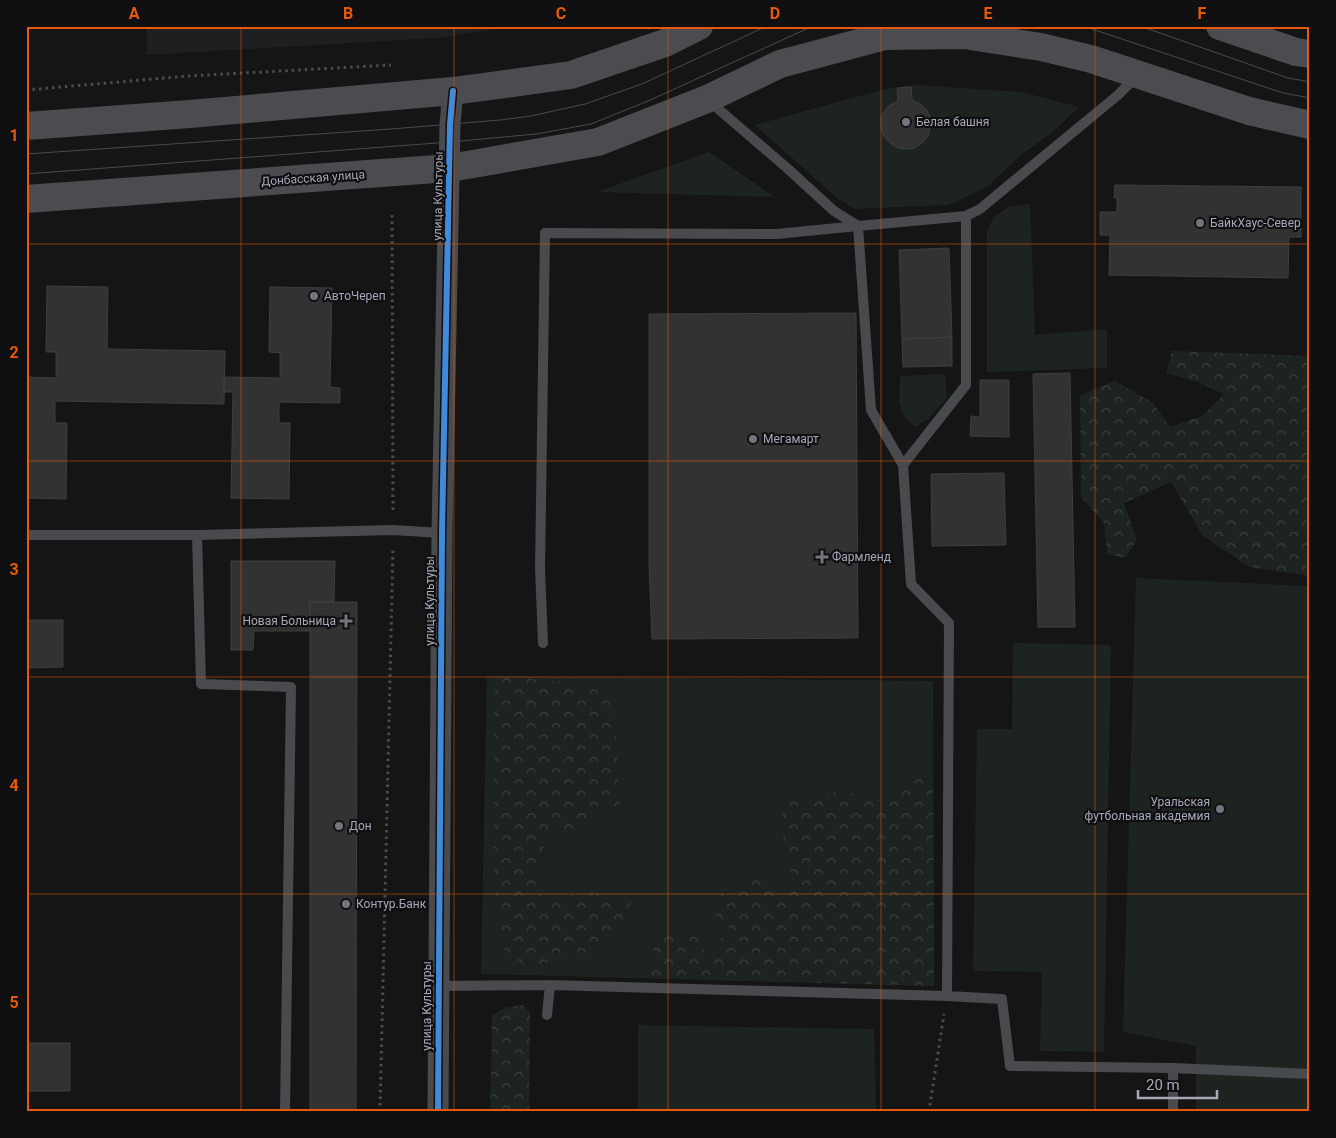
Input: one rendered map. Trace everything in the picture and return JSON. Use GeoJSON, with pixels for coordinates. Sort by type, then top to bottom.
{"type":"FeatureCollection","features":[{"type":"Feature","properties":{"kind":"main road"},"geometry":{"type":"LineString","coordinates":[[26,126],[453,91],[571,75],[665,43],[700,26]]}},
{"type":"Feature","properties":{"kind":"main road"},"geometry":{"type":"LineString","coordinates":[[1220,26],[1296,52],[1310,54]]}},
{"type":"Feature","properties":{"kind":"main road","name":"Донбасская улица"},"geometry":{"type":"LineString","coordinates":[[26,199],[450,168],[598,142],[707,98],[780,64],[885,36],[964,35],[1041,47],[1091,59],[1249,111],[1310,125]]}},
{"type":"Feature","properties":{"kind":"street","name":"улица Культуры"},"geometry":{"type":"LineString","coordinates":[[438,1112],[442,533],[450,124],[453,91]]}},
{"type":"Feature","properties":{"kind":"lane"},"geometry":{"type":"LineString","coordinates":[[543,643],[540,569],[545,233],[776,234],[966,216],[980,209],[1118,95],[1139,74]]}},
{"type":"Feature","properties":{"kind":"lane"},"geometry":{"type":"LineString","coordinates":[[707,98],[834,211],[858,226]]}},
{"type":"Feature","properties":{"kind":"lane"},"geometry":{"type":"LineString","coordinates":[[902,465],[966,384],[966,216]]}},
{"type":"Feature","properties":{"kind":"lane"},"geometry":{"type":"LineString","coordinates":[[858,226],[871,410],[902,465],[911,584],[949,623],[947,996]]}},
{"type":"Feature","properties":{"kind":"lane"},"geometry":{"type":"LineString","coordinates":[[26,535],[197,535],[393,530],[442,533]]}},
{"type":"Feature","properties":{"kind":"lane"},"geometry":{"type":"LineString","coordinates":[[197,535],[201,684],[291,687],[285,1112]]}},
{"type":"Feature","properties":{"kind":"lane"},"geometry":{"type":"LineString","coordinates":[[547,1015],[550,985]]}},
{"type":"Feature","properties":{"kind":"lane"},"geometry":{"type":"LineString","coordinates":[[439,986],[550,985],[1002,999],[1010,1066],[1173,1068],[1310,1074]]}},
{"type":"Feature","properties":{"kind":"lane"},"geometry":{"type":"LineString","coordinates":[[1173,1068],[1173,1112]]}},
{"type":"Feature","properties":{"kind":"path"},"geometry":{"type":"LineString","coordinates":[[26,90],[188,76],[391,66]]}},
{"type":"Feature","properties":{"kind":"path"},"geometry":{"type":"LineString","coordinates":[[380,1112],[393,530],[392,215]]}},
{"type":"Feature","properties":{"kind":"path"},"geometry":{"type":"LineString","coordinates":[[930,1112],[947,996]]}},
{"type":"Feature","properties":{"kind":"shaded area"},"geometry":{"type":"Polygon","coordinates":[[[146,26],[518,26],[437,38],[147,55],[146,26]]]}},
{"type":"Feature","properties":{"kind":"green space"},"geometry":{"type":"Polygon","coordinates":[[[914,85],[1021,92],[1079,107],[1052,133],[1022,154],[987,187],[948,205],[854,209],[837,198],[755,125],[885,89],[914,85]]]}},
{"type":"Feature","properties":{"kind":"green space"},"geometry":{"type":"Polygon","coordinates":[[[709,152],[775,197],[597,192],[709,152]]]}},
{"type":"Feature","properties":{"kind":"green space"},"geometry":{"type":"Polygon","coordinates":[[[1030,204],[1035,335],[1107,329],[1107,368],[987,372],[987,233],[993,218],[1009,207],[1030,204]]]}},
{"type":"Feature","properties":{"kind":"green space"},"geometry":{"type":"Polygon","coordinates":[[[1172,351],[1310,356],[1310,576],[1249,567],[1202,535],[1171,482],[1124,503],[1137,540],[1125,558],[1107,554],[1104,523],[1081,497],[1080,395],[1115,381],[1153,403],[1170,427],[1202,416],[1224,394],[1198,382],[1166,373],[1172,351]]]}},
{"type":"Feature","properties":{"kind":"green space"},"geometry":{"type":"Polygon","coordinates":[[[945,374],[947,398],[929,418],[915,427],[905,418],[899,403],[900,376],[945,374]]]}},
{"type":"Feature","properties":{"kind":"green space","name":"Уральская футбольная академия"},"geometry":{"type":"Polygon","coordinates":[[[1136,578],[1310,586],[1310,1112],[1196,1112],[1196,1046],[1123,1032],[1136,578]]]}},
{"type":"Feature","properties":{"kind":"green space"},"geometry":{"type":"Polygon","coordinates":[[[1013,643],[1111,645],[1104,1052],[1040,1051],[1042,972],[973,971],[977,729],[1012,729],[1013,643]]]}},
{"type":"Feature","properties":{"kind":"green space"},"geometry":{"type":"Polygon","coordinates":[[[487,676],[933,681],[934,986],[481,974],[487,676]]]}},
{"type":"Feature","properties":{"kind":"green space"},"geometry":{"type":"Polygon","coordinates":[[[495,676],[613,686],[620,806],[606,810],[576,832],[551,824],[536,872],[542,900],[563,902],[580,889],[600,895],[633,900],[619,926],[599,955],[525,966],[500,946],[494,863],[495,676]]]}},
{"type":"Feature","properties":{"kind":"green space"},"geometry":{"type":"Polygon","coordinates":[[[933,771],[934,986],[649,978],[656,932],[698,934],[706,953],[720,959],[716,941],[732,930],[714,915],[722,893],[757,876],[780,900],[793,881],[780,823],[785,802],[842,791],[879,799],[933,771]]]}},
{"type":"Feature","properties":{"kind":"green space"},"geometry":{"type":"Polygon","coordinates":[[[523,1005],[530,1012],[529,1112],[490,1112],[492,1016],[504,1008],[523,1005]]]}},
{"type":"Feature","properties":{"kind":"green space"},"geometry":{"type":"Polygon","coordinates":[[[638,1025],[874,1029],[876,1112],[638,1112],[638,1025]]]}},
{"type":"Feature","properties":{"kind":"building","name":"Белая башня"},"geometry":{"type":"Polygon","coordinates":[[[911,87],[912,100],[926,109],[931,125],[928,136],[915,148],[898,148],[884,137],[881,128],[881,118],[890,105],[898,101],[897,88],[911,87]]]}},
{"type":"Feature","properties":{"kind":"building","name":"БайкХаус-Север"},"geometry":{"type":"Polygon","coordinates":[[[1115,185],[1301,187],[1301,237],[1289,237],[1288,278],[1109,275],[1110,235],[1100,235],[1100,212],[1117,212],[1117,198],[1114,198],[1115,185]]]}},
{"type":"Feature","properties":{"kind":"building"},"geometry":{"type":"Polygon","coordinates":[[[949,248],[952,337],[902,339],[899,250],[949,248]]]}},
{"type":"Feature","properties":{"kind":"building"},"geometry":{"type":"Polygon","coordinates":[[[47,286],[108,287],[107,349],[225,351],[224,404],[55,401],[55,423],[67,423],[66,499],[26,498],[26,377],[56,378],[56,352],[46,352],[47,286]]]}},
{"type":"Feature","properties":{"kind":"building"},"geometry":{"type":"Polygon","coordinates":[[[270,287],[332,288],[330,387],[340,388],[340,403],[279,402],[279,423],[290,423],[289,499],[231,498],[233,392],[224,392],[224,377],[280,378],[280,353],[269,352],[270,287]]]}},
{"type":"Feature","properties":{"kind":"building","name":"Мегамарт"},"geometry":{"type":"Polygon","coordinates":[[[856,313],[858,638],[652,639],[649,565],[649,314],[856,313]]]}},
{"type":"Feature","properties":{"kind":"building"},"geometry":{"type":"Polygon","coordinates":[[[952,337],[952,366],[903,367],[902,339],[952,337]]]}},
{"type":"Feature","properties":{"kind":"building"},"geometry":{"type":"Polygon","coordinates":[[[1070,373],[1075,627],[1038,627],[1033,374],[1070,373]]]}},
{"type":"Feature","properties":{"kind":"building"},"geometry":{"type":"Polygon","coordinates":[[[980,380],[1009,380],[1009,437],[970,436],[971,416],[980,417],[980,380]]]}},
{"type":"Feature","properties":{"kind":"building"},"geometry":{"type":"Polygon","coordinates":[[[1004,473],[1006,545],[932,546],[931,474],[1004,473]]]}},
{"type":"Feature","properties":{"kind":"building"},"geometry":{"type":"Polygon","coordinates":[[[231,561],[335,561],[334,602],[310,602],[310,631],[254,631],[253,650],[231,650],[231,561]]]}},
{"type":"Feature","properties":{"kind":"building"},"geometry":{"type":"Polygon","coordinates":[[[310,602],[357,602],[356,1112],[310,1112],[310,602]]]}},
{"type":"Feature","properties":{"kind":"building"},"geometry":{"type":"Polygon","coordinates":[[[26,620],[63,620],[63,667],[26,668],[26,620]]]}},
{"type":"Feature","properties":{"kind":"building"},"geometry":{"type":"Polygon","coordinates":[[[26,1043],[70,1043],[70,1091],[26,1091],[26,1043]]]}},
{"type":"Feature","properties":{"kind":"tram line"},"geometry":{"type":"LineString","coordinates":[[26,154],[391,129],[531,116],[585,104],[642,84],[767,26]]}},
{"type":"Feature","properties":{"kind":"tram line"},"geometry":{"type":"LineString","coordinates":[[26,174],[450,142],[536,134],[591,124],[648,101],[813,26]]}},
{"type":"Feature","properties":{"kind":"tram line"},"geometry":{"type":"LineString","coordinates":[[1083,26],[1283,93],[1310,98]]}},
{"type":"Feature","properties":{"kind":"tram line"},"geometry":{"type":"LineString","coordinates":[[1140,26],[1288,78],[1310,82]]}},
{"type":"Feature","properties":{"kind":"cycle path"},"geometry":{"type":"LineString","coordinates":[[438,1112],[442,533],[450,124],[453,91]]}},
{"type":"Feature","properties":{"kind":"place","name":"Белая башня"},"geometry":{"type":"Point","coordinates":[906,122]}},
{"type":"Feature","properties":{"kind":"place","name":"БайкХаус-Север"},"geometry":{"type":"Point","coordinates":[1200,223]}},
{"type":"Feature","properties":{"kind":"place","name":"АвтоЧереп"},"geometry":{"type":"Point","coordinates":[314,296]}},
{"type":"Feature","properties":{"kind":"place","name":"Мегамарт"},"geometry":{"type":"Point","coordinates":[753,439]}},
{"type":"Feature","properties":{"kind":"place","name":"Фармленд"},"geometry":{"type":"Point","coordinates":[822,557]}},
{"type":"Feature","properties":{"kind":"place","name":"Новая Больница"},"geometry":{"type":"Point","coordinates":[346,621]}},
{"type":"Feature","properties":{"kind":"place","name":"Уральская футбольная академия"},"geometry":{"type":"Point","coordinates":[1220,809]}},
{"type":"Feature","properties":{"kind":"place","name":"Дон"},"geometry":{"type":"Point","coordinates":[339,826]}},
{"type":"Feature","properties":{"kind":"place","name":"Контур.Банк"},"geometry":{"type":"Point","coordinates":[346,904]}}]}
